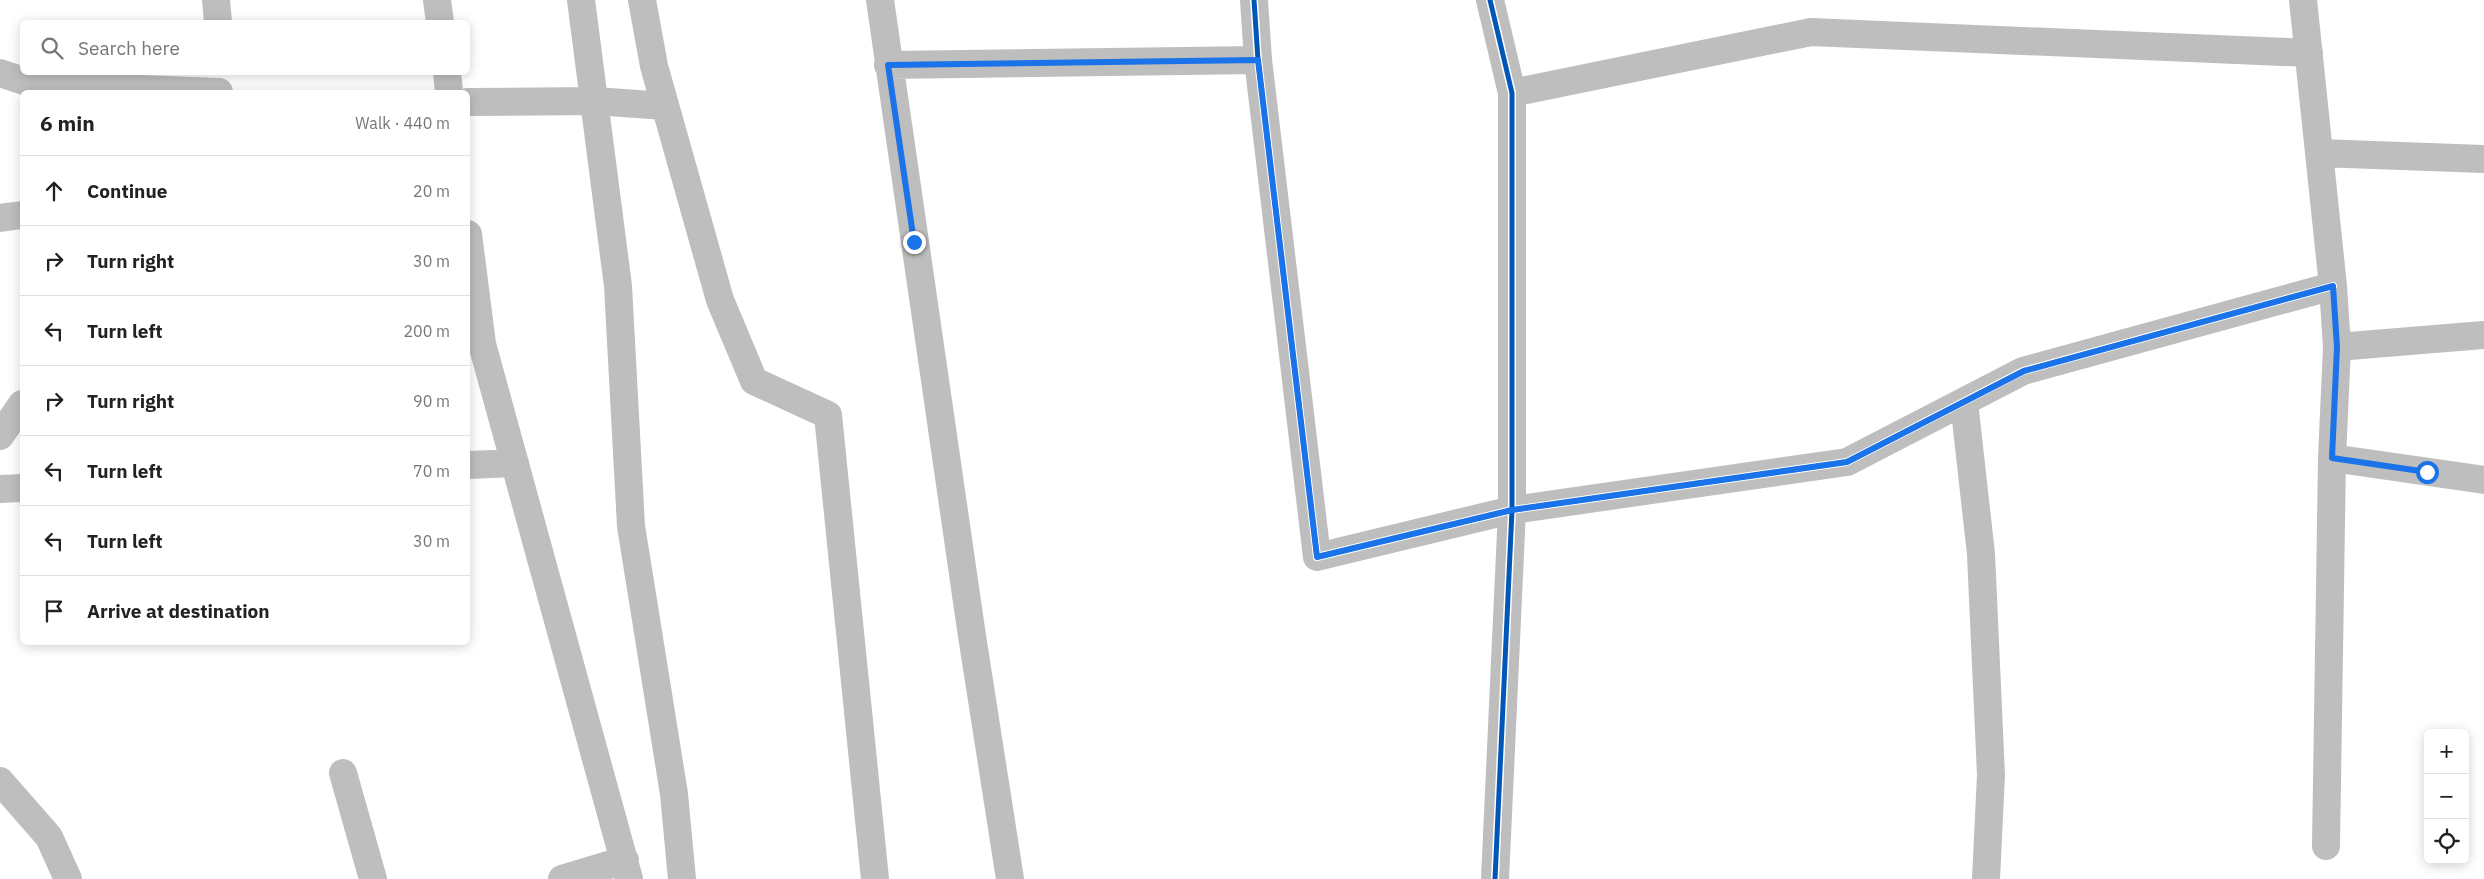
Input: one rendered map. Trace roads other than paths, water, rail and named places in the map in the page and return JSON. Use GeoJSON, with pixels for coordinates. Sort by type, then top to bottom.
{"type":"FeatureCollection","features":[{"type":"Feature","properties":{"kind":"street"},"geometry":{"type":"LineString","coordinates":[[216,0],[218,20]]}},
{"type":"Feature","properties":{"kind":"street"},"geometry":{"type":"LineString","coordinates":[[437,0],[440,20]]}},
{"type":"Feature","properties":{"kind":"street"},"geometry":{"type":"LineString","coordinates":[[581,0],[618,286],[631,526],[674,794],[682,879]]}},
{"type":"Feature","properties":{"kind":"street"},"geometry":{"type":"LineString","coordinates":[[642,0],[654,66],[720,300],[754,381],[828,415],[875,879]]}},
{"type":"Feature","properties":{"kind":"street"},"geometry":{"type":"LineString","coordinates":[[880,0],[972,636],[1010,879]]}},
{"type":"Feature","properties":{"kind":"street"},"geometry":{"type":"LineString","coordinates":[[1254,0],[1258,60],[1317,557],[1512,510],[1847,462],[2024,371],[2333,286]]}},
{"type":"Feature","properties":{"kind":"street"},"geometry":{"type":"LineString","coordinates":[[1490,0],[1512,93],[1512,510],[1496,879]]}},
{"type":"Feature","properties":{"kind":"street"},"geometry":{"type":"LineString","coordinates":[[2304,0],[2333,286],[2337,347],[2332,458],[2326,846]]}},
{"type":"Feature","properties":{"kind":"street"},"geometry":{"type":"LineString","coordinates":[[1512,93],[1810,32],[2309,53]]}},
{"type":"Feature","properties":{"kind":"street"},"geometry":{"type":"LineString","coordinates":[[888,65],[1258,60]]}},
{"type":"Feature","properties":{"kind":"street"},"geometry":{"type":"LineString","coordinates":[[0,73],[37,89],[98,90]]}},
{"type":"Feature","properties":{"kind":"street"},"geometry":{"type":"LineString","coordinates":[[223,75],[225,90]]}},
{"type":"Feature","properties":{"kind":"street"},"geometry":{"type":"LineString","coordinates":[[447,75],[449,90]]}},
{"type":"Feature","properties":{"kind":"street"},"geometry":{"type":"LineString","coordinates":[[470,102],[595,101],[665,106]]}},
{"type":"Feature","properties":{"kind":"street"},"geometry":{"type":"LineString","coordinates":[[2320,153],[2484,159]]}},
{"type":"Feature","properties":{"kind":"street"},"geometry":{"type":"LineString","coordinates":[[0,218],[20,215]]}},
{"type":"Feature","properties":{"kind":"street"},"geometry":{"type":"LineString","coordinates":[[470,250],[482,344],[627,870],[562,879]]}},
{"type":"Feature","properties":{"kind":"street"},"geometry":{"type":"LineString","coordinates":[[2337,347],[2484,335]]}},
{"type":"Feature","properties":{"kind":"street"},"geometry":{"type":"LineString","coordinates":[[1964,402],[1981,564],[1991,775],[1986,879]]}},
{"type":"Feature","properties":{"kind":"street"},"geometry":{"type":"LineString","coordinates":[[0,436],[20,407]]}},
{"type":"Feature","properties":{"kind":"street"},"geometry":{"type":"LineString","coordinates":[[2332,458],[2484,480]]}},
{"type":"Feature","properties":{"kind":"street"},"geometry":{"type":"LineString","coordinates":[[470,465],[514,462]]}},
{"type":"Feature","properties":{"kind":"street"},"geometry":{"type":"LineString","coordinates":[[0,489],[20,488]]}},
{"type":"Feature","properties":{"kind":"street"},"geometry":{"type":"LineString","coordinates":[[343,773],[372,879]]}},
{"type":"Feature","properties":{"kind":"street"},"geometry":{"type":"LineString","coordinates":[[0,781],[48,837],[68,879]]}}]}
